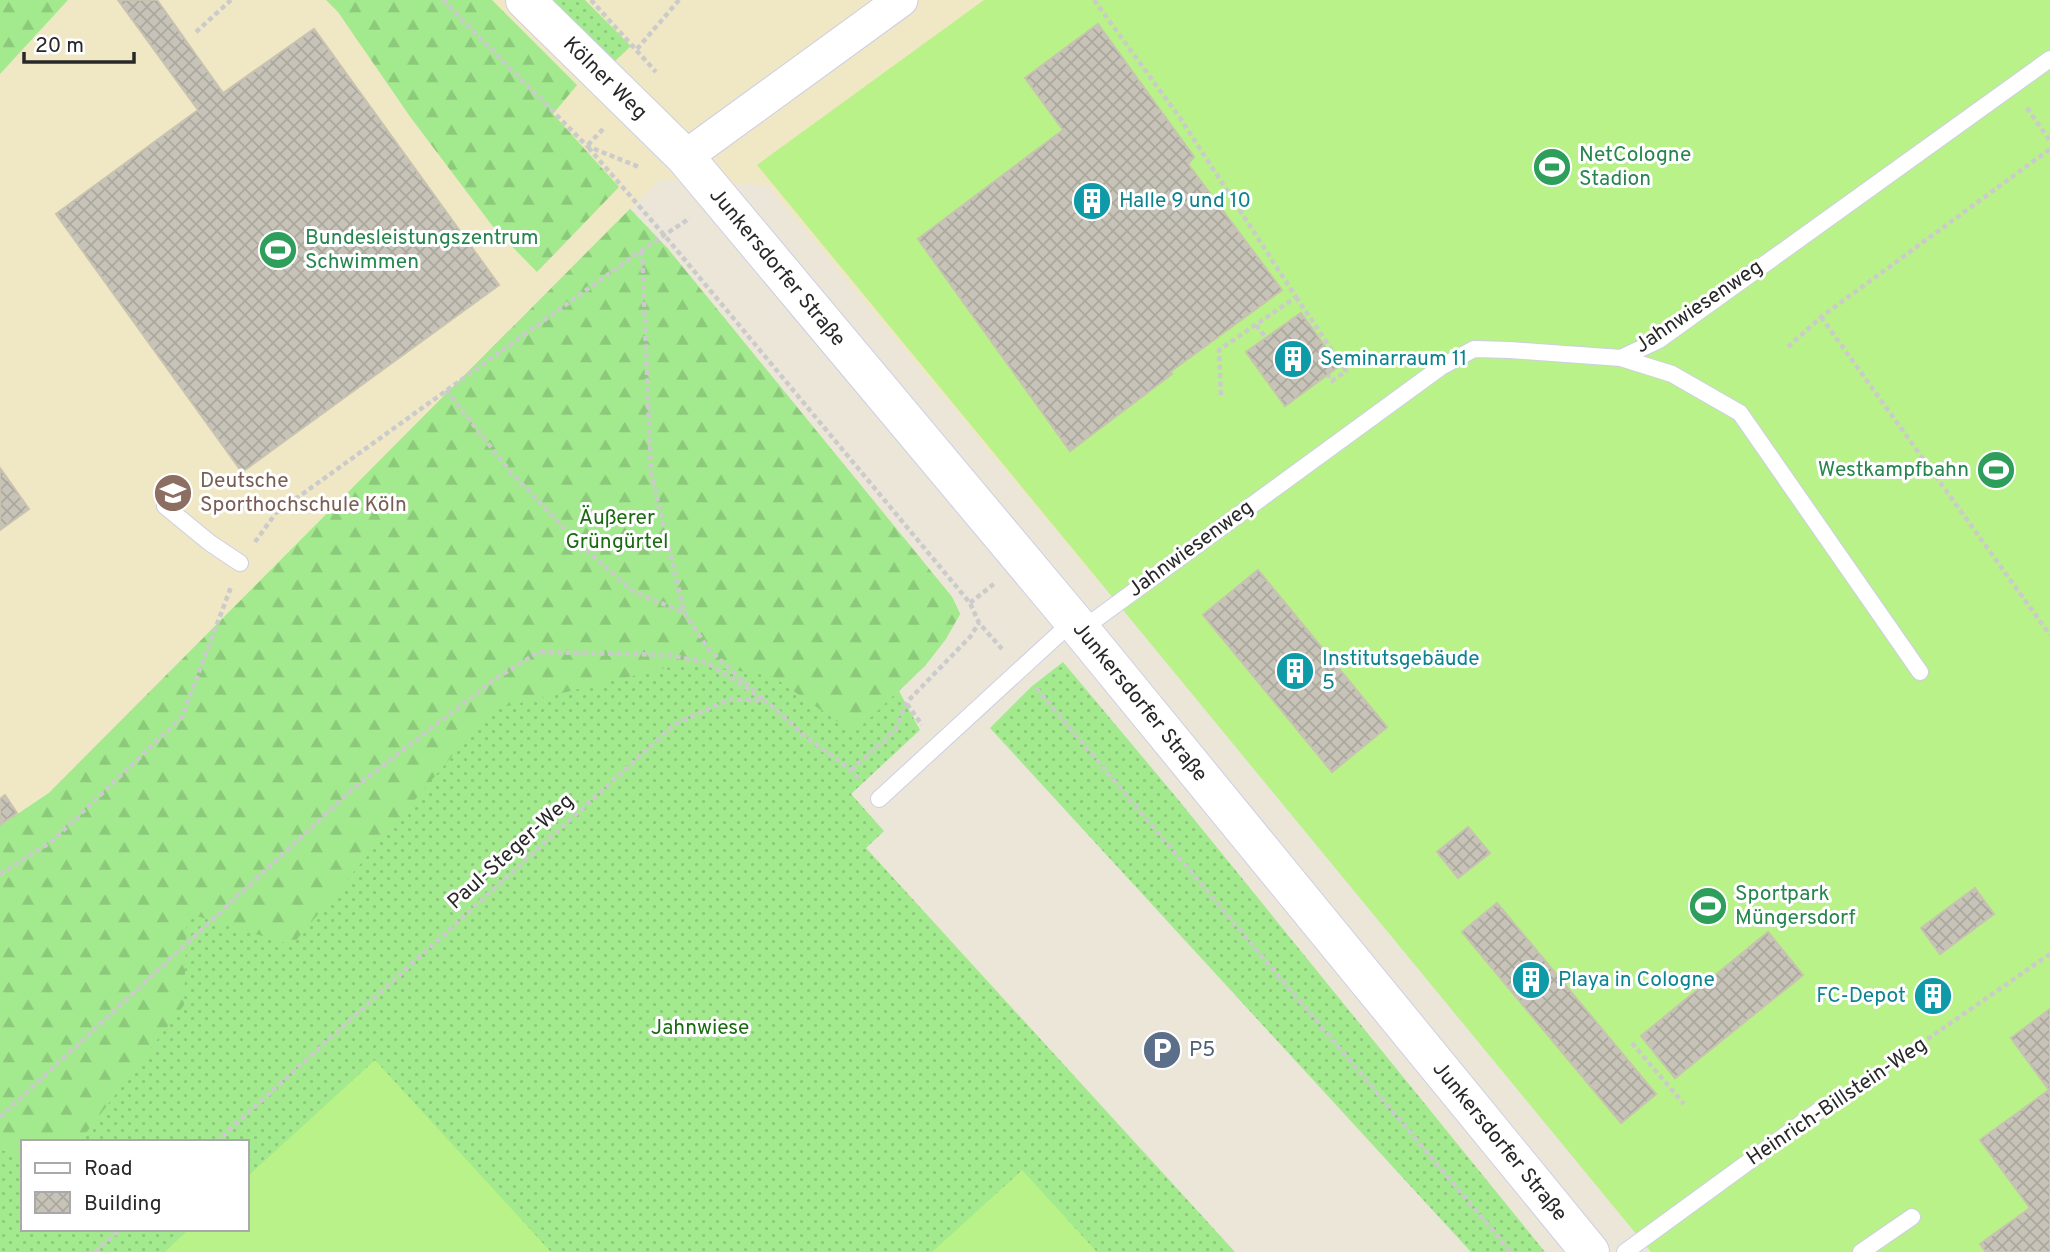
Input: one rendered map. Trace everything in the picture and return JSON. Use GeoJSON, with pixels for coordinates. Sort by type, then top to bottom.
{"type":"FeatureCollection","features":[{"type":"Feature","properties":{"kind":"street","name":"Kölner Weg"},"geometry":{"type":"LineString","coordinates":[[525,0],[685,157]]}},
{"type":"Feature","properties":{"kind":"street"},"geometry":{"type":"LineString","coordinates":[[685,157],[901,0]]}},
{"type":"Feature","properties":{"kind":"street","name":"Junkersdorfer Straße"},"geometry":{"type":"LineString","coordinates":[[685,157],[1077,625],[1590,1252]]}},
{"type":"Feature","properties":{"kind":"lane","name":"Jahnwiesenweg"},"geometry":{"type":"LineString","coordinates":[[879,799],[1020,669],[1077,625],[1441,367],[1474,349],[1510,349],[1621,358],[1659,340],[2050,59]]}},
{"type":"Feature","properties":{"kind":"lane"},"geometry":{"type":"LineString","coordinates":[[1621,358],[1672,374],[1740,413],[1920,672]]}},
{"type":"Feature","properties":{"kind":"lane"},"geometry":{"type":"LineString","coordinates":[[165,506],[240,563]]}},
{"type":"Feature","properties":{"kind":"lane","name":"Heinrich-Billstein-Weg"},"geometry":{"type":"LineString","coordinates":[[1625,1252],[1821,1109]]}},
{"type":"Feature","properties":{"kind":"lane"},"geometry":{"type":"LineString","coordinates":[[1861,1252],[1912,1217]]}},
{"type":"Feature","properties":{"kind":"path"},"geometry":{"type":"LineString","coordinates":[[197,32],[231,0]]}},
{"type":"Feature","properties":{"kind":"path"},"geometry":{"type":"LineString","coordinates":[[443,0],[587,146],[665,236],[970,603],[979,623],[1511,1252]]}},
{"type":"Feature","properties":{"kind":"path"},"geometry":{"type":"LineString","coordinates":[[637,49],[679,0]]}},
{"type":"Feature","properties":{"kind":"path"},"geometry":{"type":"LineString","coordinates":[[1094,0],[1180,118],[1346,371],[1332,381],[1328,375]]}},
{"type":"Feature","properties":{"kind":"path"},"geometry":{"type":"LineString","coordinates":[[587,146],[629,103]]}},
{"type":"Feature","properties":{"kind":"path"},"geometry":{"type":"LineString","coordinates":[[2026,106],[2050,141]]}},
{"type":"Feature","properties":{"kind":"path"},"geometry":{"type":"LineString","coordinates":[[1788,347],[1821,317],[2050,149]]}},
{"type":"Feature","properties":{"kind":"path"},"geometry":{"type":"LineString","coordinates":[[0,874],[51,842],[182,717],[240,563],[276,513],[642,250],[719,198]]}},
{"type":"Feature","properties":{"kind":"path"},"geometry":{"type":"LineString","coordinates":[[642,250],[651,472],[684,612],[709,650],[806,737],[851,769],[895,731],[906,703],[970,637],[979,623]]}},
{"type":"Feature","properties":{"kind":"path"},"geometry":{"type":"LineString","coordinates":[[1221,397],[1219,350],[1296,297]]}},
{"type":"Feature","properties":{"kind":"path"},"geometry":{"type":"LineString","coordinates":[[1821,317],[2050,635]]}},
{"type":"Feature","properties":{"kind":"path"},"geometry":{"type":"LineString","coordinates":[[1256,325],[1266,338]]}},
{"type":"Feature","properties":{"kind":"path"},"geometry":{"type":"LineString","coordinates":[[446,390],[513,475],[585,549],[634,592],[684,612]]}},
{"type":"Feature","properties":{"kind":"path"},"geometry":{"type":"LineString","coordinates":[[0,1117],[355,787],[498,677],[539,652],[669,656],[708,663],[766,701]]}},
{"type":"Feature","properties":{"kind":"path","name":"Paul-Steger-Weg"},"geometry":{"type":"LineString","coordinates":[[218,1140],[676,724],[730,699],[766,701]]}},
{"type":"Feature","properties":{"kind":"path","name":"Heinrich-Billstein-Weg"},"geometry":{"type":"LineString","coordinates":[[1821,1109],[2050,954]]}},
{"type":"Feature","properties":{"kind":"path"},"geometry":{"type":"LineString","coordinates":[[1632,1043],[1684,1104]]}},
{"type":"Feature","properties":{"kind":"path"},"geometry":{"type":"LineString","coordinates":[[95,1252],[118,1231]]}},
{"type":"Feature","properties":{"kind":"shaded area","name":"Deutsche Sporthochschule Köln"},"geometry":{"type":"Polygon","coordinates":[[[0,0],[2050,0],[1100,584],[768,185],[660,179],[49,793],[0,826],[0,0]]]}},
{"type":"Feature","properties":{"kind":"green space"},"geometry":{"type":"Polygon","coordinates":[[[0,0],[68,0],[0,74],[0,0]]]}},
{"type":"Feature","properties":{"kind":"green space"},"geometry":{"type":"Polygon","coordinates":[[[326,0],[492,0],[577,85],[553,114],[619,187],[537,272],[494,228],[411,118],[338,12],[326,0]]]}},
{"type":"Feature","properties":{"kind":"green space"},"geometry":{"type":"Polygon","coordinates":[[[552,0],[585,0],[631,46],[614,62],[552,0]]]}},
{"type":"Feature","properties":{"kind":"green space","name":"Sportpark Müngersdorf"},"geometry":{"type":"Polygon","coordinates":[[[984,0],[2050,0],[2050,1252],[1651,1252],[757,165],[984,0]]]}},
{"type":"Feature","properties":{"kind":"green space","name":"Jahnwiese"},"geometry":{"type":"Polygon","coordinates":[[[630,209],[668,249],[952,597],[960,614],[932,656],[899,691],[920,730],[851,794],[884,831],[866,848],[1235,1252],[0,1252],[0,826],[49,793],[630,209]]]}},
{"type":"Feature","properties":{"kind":"green space","name":"Äußerer Grüngürtel"},"geometry":{"type":"Polygon","coordinates":[[[630,209],[668,249],[952,597],[960,614],[946,639],[925,666],[854,733],[772,676],[687,663],[491,710],[292,945],[187,913],[184,1005],[81,1140],[21,1140],[21,1155],[0,1150],[0,826],[49,793],[630,209]]]}},
{"type":"Feature","properties":{"kind":"green space"},"geometry":{"type":"Polygon","coordinates":[[[1063,662],[1176,797],[1545,1252],[1471,1252],[990,728],[1031,687],[1063,662]]]}},
{"type":"Feature","properties":{"kind":"green space"},"geometry":{"type":"Polygon","coordinates":[[[375,1060],[551,1252],[165,1252],[187,1231],[248,1231],[248,1176],[375,1060]]]}},
{"type":"Feature","properties":{"kind":"green space"},"geometry":{"type":"Polygon","coordinates":[[[1022,1170],[1097,1252],[932,1252],[1022,1170]]]}},
{"type":"Feature","properties":{"kind":"building","name":"Bundesleistungszentrum Schwimmen"},"geometry":{"type":"Polygon","coordinates":[[[118,0],[157,0],[223,93],[314,29],[499,285],[242,472],[56,214],[198,110],[118,0]]]}},
{"type":"Feature","properties":{"kind":"building","name":"Halle 9 und 10"},"geometry":{"type":"Polygon","coordinates":[[[1098,24],[1194,157],[1188,164],[1282,290],[1170,372],[1172,374],[1070,451],[918,239],[1063,130],[1025,78],[1098,24]]]}},
{"type":"Feature","properties":{"kind":"building","name":"Seminarraum 11"},"geometry":{"type":"Polygon","coordinates":[[[1301,313],[1339,366],[1285,406],[1246,352],[1301,313]]]}},
{"type":"Feature","properties":{"kind":"building"},"geometry":{"type":"Polygon","coordinates":[[[0,468],[29,509],[0,530],[0,468]]]}},
{"type":"Feature","properties":{"kind":"building","name":"Institutsgebäude 5"},"geometry":{"type":"Polygon","coordinates":[[[1258,570],[1387,727],[1332,772],[1203,615],[1258,570]]]}},
{"type":"Feature","properties":{"kind":"building"},"geometry":{"type":"Polygon","coordinates":[[[5,795],[17,813],[0,825],[0,799],[5,795]]]}},
{"type":"Feature","properties":{"kind":"building"},"geometry":{"type":"Polygon","coordinates":[[[1468,827],[1490,853],[1458,878],[1437,852],[1468,827]]]}},
{"type":"Feature","properties":{"kind":"building"},"geometry":{"type":"Polygon","coordinates":[[[1975,888],[1994,914],[1940,954],[1921,928],[1975,888]]]}},
{"type":"Feature","properties":{"kind":"building","name":"Playa in Cologne"},"geometry":{"type":"Polygon","coordinates":[[[1497,903],[1656,1094],[1621,1123],[1462,932],[1497,903]]]}},
{"type":"Feature","properties":{"kind":"building","name":"Playa in Cologne"},"geometry":{"type":"Polygon","coordinates":[[[1768,932],[1803,975],[1675,1078],[1641,1036],[1768,932]]]}},
{"type":"Feature","properties":{"kind":"building","name":"FC-Depot"},"geometry":{"type":"Polygon","coordinates":[[[1935,982],[1948,998],[1932,1010],[1919,994],[1935,982]]]}},
{"type":"Feature","properties":{"kind":"building"},"geometry":{"type":"Polygon","coordinates":[[[2050,1009],[2050,1252],[1986,1252],[1980,1244],[2030,1208],[1980,1140],[2049,1090],[2011,1038],[2050,1009]]]}},
{"type":"Feature","properties":{"kind":"place","name":"NetCologne Stadion"},"geometry":{"type":"Point","coordinates":[1552,167]}},
{"type":"Feature","properties":{"kind":"place","name":"Halle 9 und 10"},"geometry":{"type":"Point","coordinates":[1092,201]}},
{"type":"Feature","properties":{"kind":"place","name":"Bundesleistungszentrum Schwimmen"},"geometry":{"type":"Point","coordinates":[278,250]}},
{"type":"Feature","properties":{"kind":"place","name":"Seminarraum 11"},"geometry":{"type":"Point","coordinates":[1293,359]}},
{"type":"Feature","properties":{"kind":"place","name":"Westkampfbahn"},"geometry":{"type":"Point","coordinates":[1996,470]}},
{"type":"Feature","properties":{"kind":"place","name":"Deutsche Sporthochschule Köln"},"geometry":{"type":"Point","coordinates":[173,493]}},
{"type":"Feature","properties":{"kind":"place","name":"Institutsgebäude 5"},"geometry":{"type":"Point","coordinates":[1295,671]}},
{"type":"Feature","properties":{"kind":"place","name":"Sportpark Müngersdorf"},"geometry":{"type":"Point","coordinates":[1708,906]}},
{"type":"Feature","properties":{"kind":"place","name":"Playa in Cologne"},"geometry":{"type":"Point","coordinates":[1531,980]}},
{"type":"Feature","properties":{"kind":"place","name":"FC-Depot"},"geometry":{"type":"Point","coordinates":[1933,996]}},
{"type":"Feature","properties":{"kind":"place","name":"P5"},"geometry":{"type":"Point","coordinates":[1162,1050]}}]}
